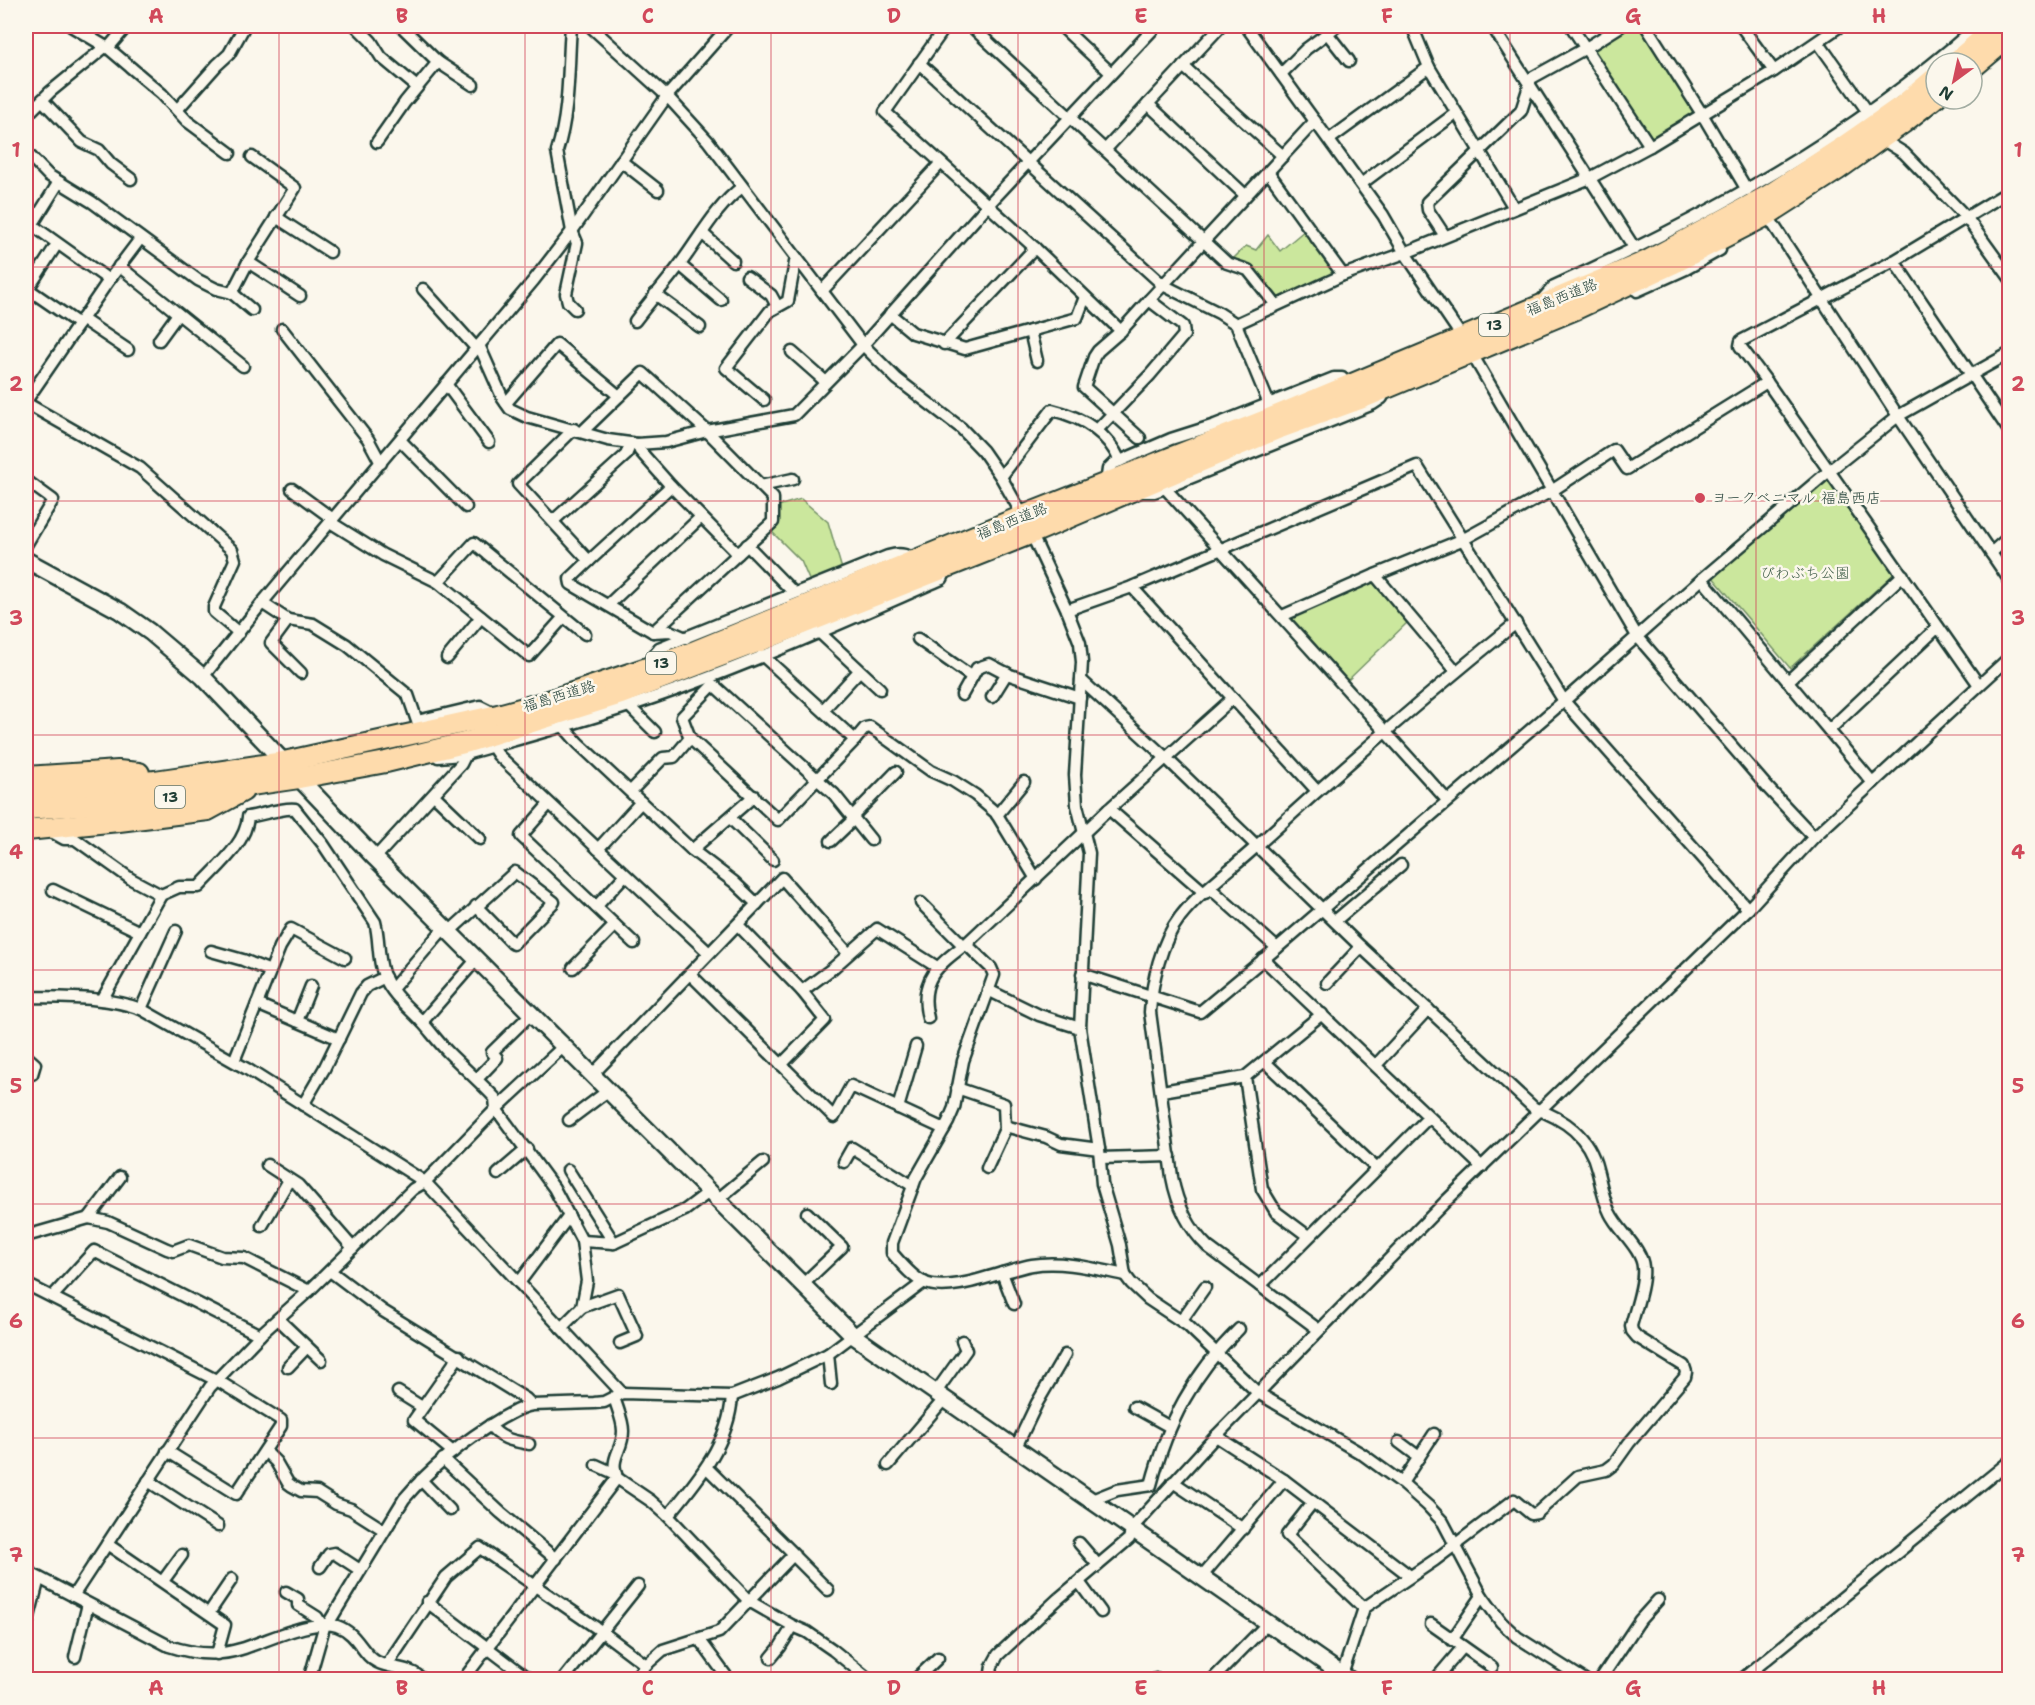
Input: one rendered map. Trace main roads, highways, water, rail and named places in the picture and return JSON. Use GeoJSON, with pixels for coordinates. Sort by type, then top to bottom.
{"type":"FeatureCollection","features":[{"type":"Feature","properties":{"kind":"highway"},"geometry":{"type":"LineString","coordinates":[[1978,51],[1997,26]]}},
{"type":"Feature","properties":{"kind":"highway"},"geometry":{"type":"LineString","coordinates":[[1984,54],[2010,36]]}},
{"type":"Feature","properties":{"kind":"highway","name":"福島西道路"},"geometry":{"type":"LineString","coordinates":[[31,796],[118,771],[136,772],[155,781],[284,762],[498,715],[546,702],[683,656],[917,560],[1132,489],[1277,429],[1385,388],[1536,308],[1647,261],[1758,201],[1844,146],[1924,87]]}},
{"type":"Feature","properties":{"kind":"highway","name":"福島西道路"},"geometry":{"type":"LineString","coordinates":[[31,796],[141,801],[299,778],[428,752],[525,725],[621,694],[947,567],[1106,483],[1348,386],[1580,307],[1672,264],[1767,215],[1837,170],[1924,106]]}},
{"type":"Feature","properties":{"kind":"highway"},"geometry":{"type":"LineString","coordinates":[[35,829],[208,810],[250,786]]}},
{"type":"Feature","properties":{"kind":"place","name":"ヨークベニマル 福島西店"},"geometry":{"type":"Point","coordinates":[1700,498]}},
{"type":"Feature","properties":{"kind":"park label","name":"びわぶち公園"},"geometry":{"type":"Point","coordinates":[1805,573]}}]}
